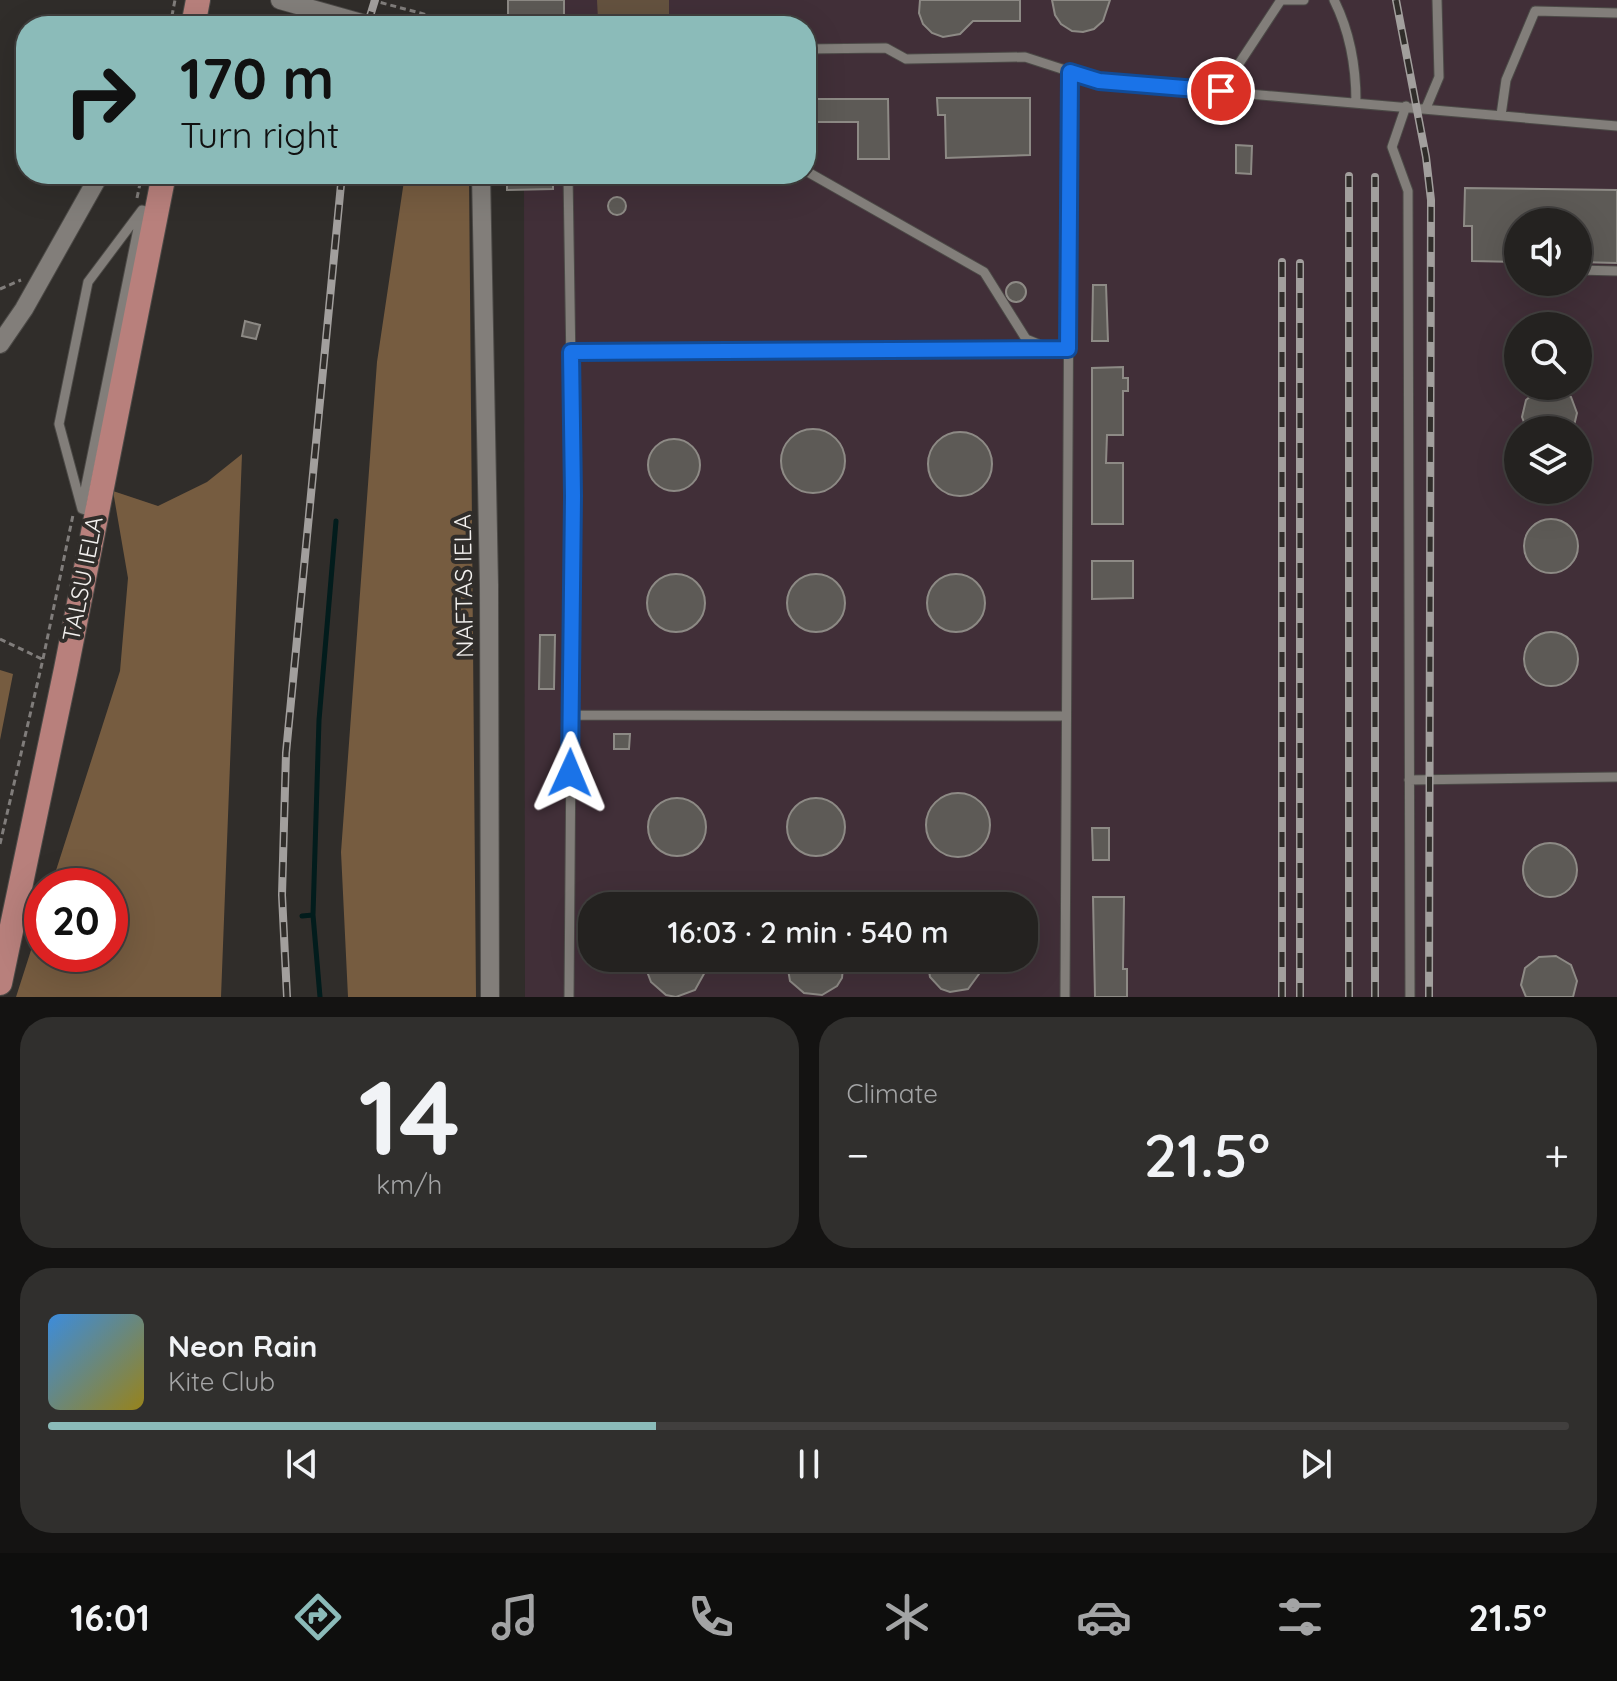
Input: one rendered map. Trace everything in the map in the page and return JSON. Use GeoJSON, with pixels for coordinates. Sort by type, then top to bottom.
{"type":"FeatureCollection","features":[{"type":"Feature","properties":{"kind":"main road","name":"TALSU IELA"},"geometry":{"type":"LineString","coordinates":[[0,983],[66,669],[89,511],[149,212],[160,184]]}},
{"type":"Feature","properties":{"kind":"street"},"geometry":{"type":"LineString","coordinates":[[280,0],[337,16]]}},
{"type":"Feature","properties":{"kind":"street"},"geometry":{"type":"LineString","coordinates":[[0,344],[24,309],[94,184]]}},
{"type":"Feature","properties":{"kind":"street","name":"NAFTAS IELA"},"geometry":{"type":"LineString","coordinates":[[481,184],[489,585],[490,997]]}},
{"type":"Feature","properties":{"kind":"lane"},"geometry":{"type":"LineString","coordinates":[[1221,91],[1281,0],[1304,0]]}},
{"type":"Feature","properties":{"kind":"lane"},"geometry":{"type":"LineString","coordinates":[[1334,0],[1348,35],[1356,74],[1356,102]]}},
{"type":"Feature","properties":{"kind":"lane"},"geometry":{"type":"LineString","coordinates":[[1426,108],[1439,77],[1437,0]]}},
{"type":"Feature","properties":{"kind":"lane"},"geometry":{"type":"LineString","coordinates":[[1501,115],[1506,80],[1535,11],[1617,13]]}},
{"type":"Feature","properties":{"kind":"lane"},"geometry":{"type":"LineString","coordinates":[[816,49],[886,48],[906,59],[1025,57],[1099,81],[1617,126]]}},
{"type":"Feature","properties":{"kind":"lane"},"geometry":{"type":"LineString","coordinates":[[1065,997],[1070,72]]}},
{"type":"Feature","properties":{"kind":"lane"},"geometry":{"type":"LineString","coordinates":[[1406,106],[1392,147],[1408,191],[1410,997]]}},
{"type":"Feature","properties":{"kind":"lane"},"geometry":{"type":"LineString","coordinates":[[816,177],[984,272],[1026,339],[1050,349]]}},
{"type":"Feature","properties":{"kind":"lane"},"geometry":{"type":"LineString","coordinates":[[568,184],[573,496],[569,997]]}},
{"type":"Feature","properties":{"kind":"lane"},"geometry":{"type":"LineString","coordinates":[[89,511],[59,424],[88,282],[149,212]]}},
{"type":"Feature","properties":{"kind":"lane"},"geometry":{"type":"LineString","coordinates":[[1592,270],[1617,271]]}},
{"type":"Feature","properties":{"kind":"lane"},"geometry":{"type":"LineString","coordinates":[[571,352],[1068,349]]}},
{"type":"Feature","properties":{"kind":"lane"},"geometry":{"type":"LineString","coordinates":[[571,715],[1065,716]]}},
{"type":"Feature","properties":{"kind":"lane"},"geometry":{"type":"LineString","coordinates":[[1409,780],[1617,777]]}},
{"type":"Feature","properties":{"kind":"path"},"geometry":{"type":"LineString","coordinates":[[371,0],[431,16]]}},
{"type":"Feature","properties":{"kind":"path"},"geometry":{"type":"LineString","coordinates":[[0,639],[66,669]]}},
{"type":"Feature","properties":{"kind":"shaded area"},"geometry":{"type":"Polygon","coordinates":[[[545,0],[1617,0],[1617,997],[525,997],[524,190],[553,189],[553,184],[816,184],[816,16],[547,16],[545,0]]]}},
{"type":"Feature","properties":{"kind":"shaded area"},"geometry":{"type":"Polygon","coordinates":[[[597,0],[669,0],[669,16],[598,16],[597,0]]]}},
{"type":"Feature","properties":{"kind":"shaded area"},"geometry":{"type":"Polygon","coordinates":[[[404,184],[469,184],[476,997],[348,997],[341,852],[377,362],[404,184]]]}},
{"type":"Feature","properties":{"kind":"shaded area"},"geometry":{"type":"Polygon","coordinates":[[[242,454],[221,997],[16,997],[24,972],[128,972],[128,868],[57,868],[120,671],[128,578],[113,491],[158,506],[207,482],[242,454]]]}},
{"type":"Feature","properties":{"kind":"shaded area"},"geometry":{"type":"Polygon","coordinates":[[[0,670],[13,674],[0,740],[0,670]]]}},
{"type":"Feature","properties":{"kind":"building"},"geometry":{"type":"Polygon","coordinates":[[[508,0],[564,0],[564,16],[508,16],[508,0]]]}},
{"type":"Feature","properties":{"kind":"building"},"geometry":{"type":"Polygon","coordinates":[[[920,0],[1020,0],[1020,21],[973,21],[960,34],[943,37],[932,33],[923,24],[919,13],[920,0]]]}},
{"type":"Feature","properties":{"kind":"building"},"geometry":{"type":"Polygon","coordinates":[[[1052,0],[1110,0],[1103,21],[1094,29],[1083,32],[1072,31],[1061,24],[1055,15],[1052,0]]]}},
{"type":"Feature","properties":{"kind":"building"},"geometry":{"type":"Polygon","coordinates":[[[937,98],[1030,98],[1030,155],[946,158],[945,115],[938,115],[937,98]]]}},
{"type":"Feature","properties":{"kind":"building"},"geometry":{"type":"Polygon","coordinates":[[[816,99],[888,99],[889,159],[858,159],[858,122],[816,122],[816,99]]]}},
{"type":"Feature","properties":{"kind":"building"},"geometry":{"type":"Polygon","coordinates":[[[1236,145],[1252,146],[1251,174],[1236,173],[1236,145]]]}},
{"type":"Feature","properties":{"kind":"building"},"geometry":{"type":"Polygon","coordinates":[[[507,184],[553,184],[553,189],[507,190],[507,184]]]}},
{"type":"Feature","properties":{"kind":"building"},"geometry":{"type":"Polygon","coordinates":[[[1465,188],[1617,190],[1617,263],[1592,262],[1592,208],[1504,208],[1504,262],[1472,261],[1472,226],[1464,226],[1465,188]]]}},
{"type":"Feature","properties":{"kind":"building"},"geometry":{"type":"Polygon","coordinates":[[[617,197],[626,206],[617,215],[608,206],[617,197]]]}},
{"type":"Feature","properties":{"kind":"building"},"geometry":{"type":"Polygon","coordinates":[[[1016,282],[1023,285],[1026,292],[1023,299],[1016,302],[1009,299],[1006,292],[1009,285],[1016,282]]]}},
{"type":"Feature","properties":{"kind":"building"},"geometry":{"type":"Polygon","coordinates":[[[1093,285],[1106,285],[1108,341],[1092,341],[1093,285]]]}},
{"type":"Feature","properties":{"kind":"building"},"geometry":{"type":"Polygon","coordinates":[[[245,321],[260,325],[256,339],[242,336],[245,321]]]}},
{"type":"Feature","properties":{"kind":"building"},"geometry":{"type":"Polygon","coordinates":[[[1123,367],[1123,378],[1128,378],[1128,391],[1123,391],[1123,435],[1107,435],[1106,463],[1123,463],[1123,524],[1092,524],[1092,368],[1123,367]]]}},
{"type":"Feature","properties":{"kind":"building"},"geometry":{"type":"Polygon","coordinates":[[[1526,400],[1572,400],[1577,413],[1576,416],[1522,416],[1526,400]]]}},
{"type":"Feature","properties":{"kind":"building"},"geometry":{"type":"Polygon","coordinates":[[[813,429],[825,431],[836,438],[843,449],[843,473],[836,484],[825,491],[813,493],[801,491],[790,484],[783,473],[781,461],[783,449],[790,438],[801,431],[813,429]]]}},
{"type":"Feature","properties":{"kind":"building"},"geometry":{"type":"Polygon","coordinates":[[[960,432],[972,434],[983,441],[990,452],[990,476],[983,487],[972,494],[960,496],[948,494],[937,487],[930,476],[928,464],[930,452],[937,441],[948,434],[960,432]]]}},
{"type":"Feature","properties":{"kind":"building"},"geometry":{"type":"Polygon","coordinates":[[[674,439],[692,447],[700,465],[692,483],[674,491],[656,483],[648,465],[656,447],[674,439]]]}},
{"type":"Feature","properties":{"kind":"building"},"geometry":{"type":"Polygon","coordinates":[[[1551,519],[1570,527],[1578,546],[1570,565],[1551,573],[1532,565],[1524,546],[1532,527],[1551,519]]]}},
{"type":"Feature","properties":{"kind":"building"},"geometry":{"type":"Polygon","coordinates":[[[1092,561],[1133,561],[1133,598],[1092,599],[1092,561]]]}},
{"type":"Feature","properties":{"kind":"building"},"geometry":{"type":"Polygon","coordinates":[[[676,574],[697,582],[705,603],[697,624],[676,632],[655,624],[647,603],[655,582],[676,574]]]}},
{"type":"Feature","properties":{"kind":"building"},"geometry":{"type":"Polygon","coordinates":[[[816,574],[837,582],[845,603],[837,624],[816,632],[795,624],[787,603],[795,582],[816,574]]]}},
{"type":"Feature","properties":{"kind":"building"},"geometry":{"type":"Polygon","coordinates":[[[956,574],[977,582],[985,603],[977,624],[956,632],[935,624],[927,603],[935,582],[956,574]]]}},
{"type":"Feature","properties":{"kind":"building"},"geometry":{"type":"Polygon","coordinates":[[[1551,632],[1570,640],[1578,659],[1570,678],[1551,686],[1532,678],[1524,659],[1532,640],[1551,632]]]}},
{"type":"Feature","properties":{"kind":"building"},"geometry":{"type":"Polygon","coordinates":[[[540,635],[555,635],[554,689],[539,689],[540,635]]]}},
{"type":"Feature","properties":{"kind":"building"},"geometry":{"type":"Polygon","coordinates":[[[614,734],[630,734],[629,749],[614,749],[614,734]]]}},
{"type":"Feature","properties":{"kind":"building"},"geometry":{"type":"Polygon","coordinates":[[[958,793],[970,795],[981,802],[988,813],[988,837],[981,848],[970,855],[958,857],[946,855],[935,848],[928,837],[926,825],[928,813],[935,802],[946,795],[958,793]]]}},
{"type":"Feature","properties":{"kind":"building"},"geometry":{"type":"Polygon","coordinates":[[[677,798],[698,806],[706,827],[698,848],[677,856],[656,848],[648,827],[656,806],[677,798]]]}},
{"type":"Feature","properties":{"kind":"building"},"geometry":{"type":"Polygon","coordinates":[[[816,798],[837,806],[845,827],[837,848],[816,856],[795,848],[787,827],[795,806],[816,798]]]}},
{"type":"Feature","properties":{"kind":"building"},"geometry":{"type":"Polygon","coordinates":[[[1092,828],[1109,828],[1109,860],[1093,860],[1092,828]]]}},
{"type":"Feature","properties":{"kind":"building"},"geometry":{"type":"Polygon","coordinates":[[[1550,843],[1569,851],[1577,870],[1569,889],[1550,897],[1531,889],[1523,870],[1531,851],[1550,843]]]}},
{"type":"Feature","properties":{"kind":"building"},"geometry":{"type":"Polygon","coordinates":[[[1093,897],[1124,897],[1123,969],[1127,969],[1127,997],[1095,997],[1093,897]]]}},
{"type":"Feature","properties":{"kind":"building"},"geometry":{"type":"Polygon","coordinates":[[[1556,956],[1571,965],[1577,981],[1573,997],[1526,997],[1521,985],[1525,968],[1539,957],[1556,956]]]}},
{"type":"Feature","properties":{"kind":"building"},"geometry":{"type":"Polygon","coordinates":[[[705,972],[695,990],[676,997],[666,995],[651,982],[648,974],[705,972]]]}},
{"type":"Feature","properties":{"kind":"building"},"geometry":{"type":"Polygon","coordinates":[[[788,972],[843,972],[837,986],[822,995],[804,993],[790,981],[788,972]]]}},
{"type":"Feature","properties":{"kind":"building"},"geometry":{"type":"Polygon","coordinates":[[[929,972],[979,972],[968,989],[950,992],[941,989],[929,972]]]}},
{"type":"Feature","properties":{"kind":"waterway"},"geometry":{"type":"LineString","coordinates":[[320,997],[313,915],[319,720],[336,521]]}},
{"type":"Feature","properties":{"kind":"waterway"},"geometry":{"type":"LineString","coordinates":[[302,916],[313,915]]}},
{"type":"Feature","properties":{"kind":"railway"},"geometry":{"type":"LineString","coordinates":[[370,16],[375,0]]}},
{"type":"Feature","properties":{"kind":"railway"},"geometry":{"type":"LineString","coordinates":[[1396,0],[1426,157],[1431,200],[1429,997]]}},
{"type":"Feature","properties":{"kind":"railway"},"geometry":{"type":"LineString","coordinates":[[1349,176],[1349,997]]}},
{"type":"Feature","properties":{"kind":"railway"},"geometry":{"type":"LineString","coordinates":[[1375,177],[1375,997]]}},
{"type":"Feature","properties":{"kind":"railway"},"geometry":{"type":"LineString","coordinates":[[287,997],[282,895],[286,753],[341,184]]}},
{"type":"Feature","properties":{"kind":"railway"},"geometry":{"type":"LineString","coordinates":[[1282,262],[1282,997]]}},
{"type":"Feature","properties":{"kind":"railway"},"geometry":{"type":"LineString","coordinates":[[1300,263],[1300,997]]}},
{"type":"Feature","properties":{"kind":"route"},"geometry":{"type":"LineString","coordinates":[[570,773],[571,352],[1068,349],[1070,72],[1099,81],[1221,91]]}}]}
